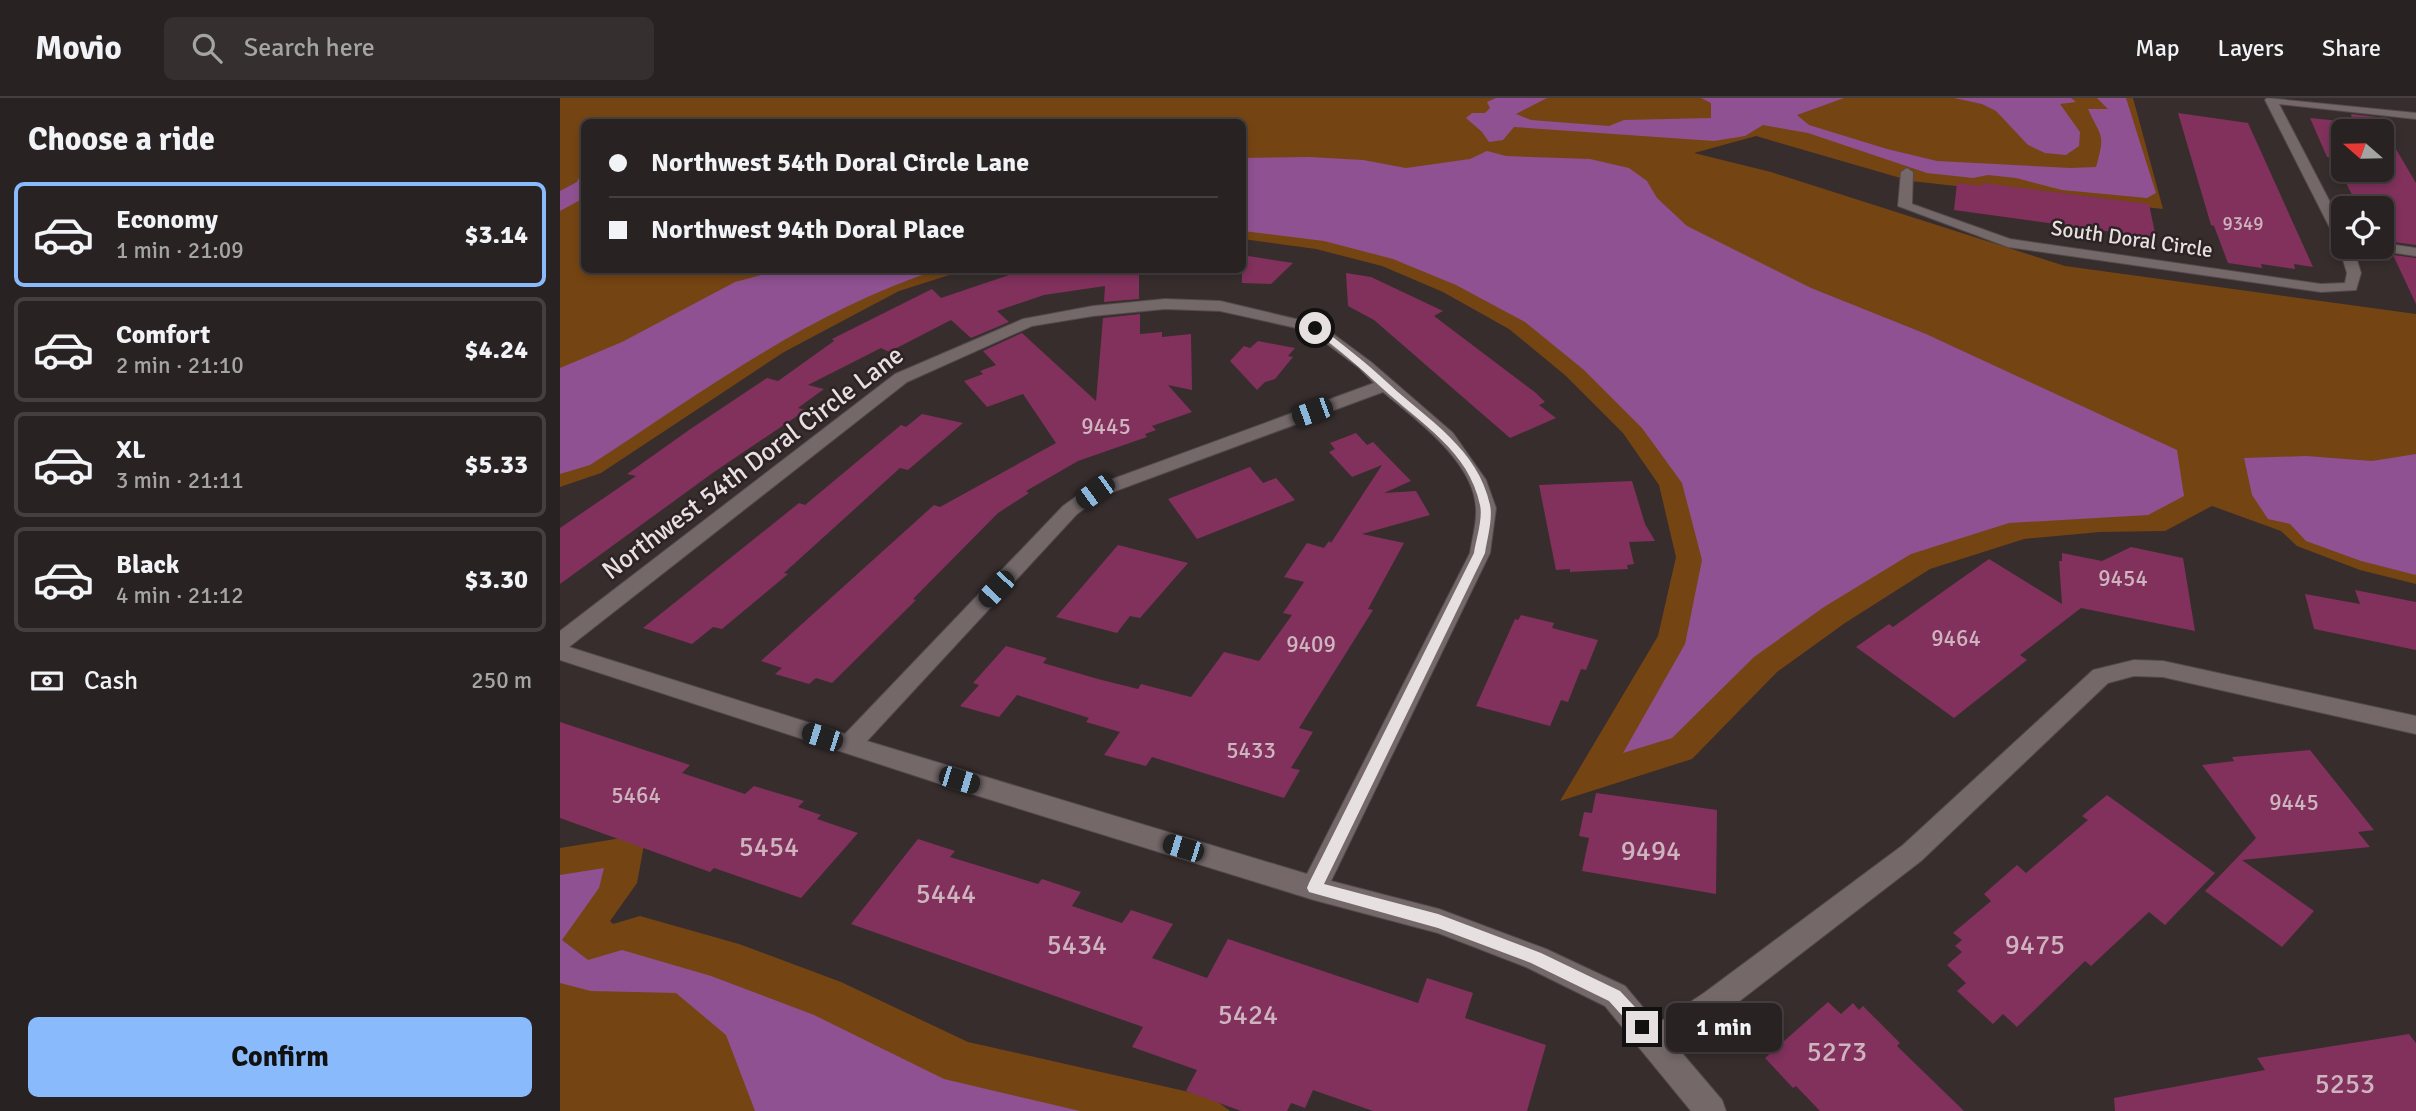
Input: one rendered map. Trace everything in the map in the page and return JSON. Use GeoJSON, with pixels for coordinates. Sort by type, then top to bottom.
{"type":"FeatureCollection","features":[{"type":"Feature","properties":{"kind":"street"},"geometry":{"type":"LineString","coordinates":[[2331,217],[2271,100],[2416,116]]}},
{"type":"Feature","properties":{"kind":"street","name":"South Doral Circle"},"geometry":{"type":"LineString","coordinates":[[1907,172],[1905,206],[2008,243],[2320,288],[2351,287],[2354,272],[2350,259]]}},
{"type":"Feature","properties":{"kind":"street"},"geometry":{"type":"LineString","coordinates":[[2394,249],[2416,252]]}},
{"type":"Feature","properties":{"kind":"street","name":"Northwest 54th Doral Circle Lane"},"geometry":{"type":"LineString","coordinates":[[560,642],[901,378],[964,348],[1028,323],[1093,311],[1165,304],[1220,306],[1315,328],[1365,365],[1447,437],[1477,480],[1486,508],[1480,553],[1314,888]]}},
{"type":"Feature","properties":{"kind":"street"},"geometry":{"type":"LineString","coordinates":[[848,746],[1070,510],[1095,492],[1385,385]]}},
{"type":"Feature","properties":{"kind":"street"},"geometry":{"type":"LineString","coordinates":[[560,652],[848,746],[1314,888],[1438,921],[1535,958],[1615,996],[1712,1111]]}},
{"type":"Feature","properties":{"kind":"street"},"geometry":{"type":"LineString","coordinates":[[1656,1042],[1714,1003],[1912,853],[2101,676],[2134,668],[2163,669],[2416,725]]}},
{"type":"Feature","properties":{"kind":"shaded area"},"geometry":{"type":"Polygon","coordinates":[[[560,98],[2133,98],[2163,209],[1911,181],[1756,136],[1694,153],[1771,172],[2065,266],[2416,314],[2416,584],[2360,570],[2297,546],[2281,531],[2212,506],[2165,531],[2100,532],[2024,539],[1930,569],[1845,623],[1777,672],[1692,759],[1560,801],[1658,636],[1676,557],[1659,485],[1623,433],[1566,376],[1509,329],[1443,292],[1382,266],[1316,249],[1246,239],[1246,119],[581,119],[581,273],[956,273],[899,291],[784,352],[601,473],[560,487],[560,98]]]}},
{"type":"Feature","properties":{"kind":"shaded area"},"geometry":{"type":"Polygon","coordinates":[[[1496,98],[1547,98],[1516,114],[1531,120],[1609,126],[1624,120],[1711,118],[1711,103],[1701,98],[1844,98],[1797,115],[1809,125],[1937,161],[2070,168],[2096,167],[2101,136],[2088,109],[2108,109],[2097,98],[2126,98],[2156,193],[2147,198],[2062,190],[2016,178],[1988,175],[1973,178],[1927,173],[1808,133],[1763,125],[1745,136],[1714,141],[1514,127],[1503,140],[1489,142],[1466,118],[1472,113],[1485,113],[1490,108],[1487,102],[1496,98]]]}},
{"type":"Feature","properties":{"kind":"shaded area"},"geometry":{"type":"Polygon","coordinates":[[[1954,98],[2071,98],[2076,102],[2060,104],[2080,132],[2079,146],[2066,155],[2045,153],[2028,145],[1996,111],[1982,104],[1954,98]]]}},
{"type":"Feature","properties":{"kind":"shaded area"},"geometry":{"type":"Polygon","coordinates":[[[1487,151],[1506,156],[1590,159],[1629,168],[1647,181],[1657,198],[1687,226],[1811,288],[1926,334],[2177,450],[2184,496],[2148,515],[2009,523],[1911,554],[1824,607],[1754,657],[1672,738],[1623,753],[1685,644],[1702,560],[1682,483],[1642,428],[1584,370],[1525,322],[1456,285],[1393,259],[1324,241],[1246,231],[1246,158],[1363,160],[1406,168],[1470,159],[1487,151]]]}},
{"type":"Feature","properties":{"kind":"shaded area"},"geometry":{"type":"Polygon","coordinates":[[[581,173],[581,200],[560,211],[560,191],[577,182],[581,173]]]}},
{"type":"Feature","properties":{"kind":"shaded area"},"geometry":{"type":"Polygon","coordinates":[[[769,273],[929,273],[890,287],[801,331],[715,382],[590,465],[560,474],[560,368],[622,342],[735,282],[769,273]]]}},
{"type":"Feature","properties":{"kind":"shaded area"},"geometry":{"type":"Polygon","coordinates":[[[2416,454],[2416,575],[2361,561],[2306,541],[2290,524],[2268,519],[2252,495],[2244,458],[2306,456],[2372,461],[2416,454]]]}},
{"type":"Feature","properties":{"kind":"shaded area"},"geometry":{"type":"Polygon","coordinates":[[[646,834],[637,883],[610,921],[613,924],[640,916],[739,944],[841,982],[968,1042],[1211,1097],[1230,1111],[560,1111],[560,848],[646,834]]]}},
{"type":"Feature","properties":{"kind":"shaded area"},"geometry":{"type":"Polygon","coordinates":[[[604,868],[599,888],[562,940],[588,960],[622,950],[711,976],[814,1015],[944,1079],[1080,1111],[755,1111],[726,1035],[676,993],[591,991],[560,983],[560,875],[604,868]]]}},
{"type":"Feature","properties":{"kind":"building"},"geometry":{"type":"Polygon","coordinates":[[[2178,113],[2248,123],[2313,267],[2294,264],[2295,269],[2261,264],[2262,268],[2228,263],[2214,226],[2211,225],[2178,113]]]}},
{"type":"Feature","properties":{"kind":"building"},"geometry":{"type":"Polygon","coordinates":[[[2351,114],[2378,119],[2352,119],[2351,114]]]}},
{"type":"Feature","properties":{"kind":"building"},"geometry":{"type":"Polygon","coordinates":[[[2310,118],[2331,120],[2331,158],[2327,157],[2310,118]]]}},
{"type":"Feature","properties":{"kind":"building"},"geometry":{"type":"Polygon","coordinates":[[[2394,146],[2416,183],[2416,245],[2394,242],[2394,196],[2353,196],[2345,182],[2394,182],[2394,146]]]}},
{"type":"Feature","properties":{"kind":"building"},"geometry":{"type":"Polygon","coordinates":[[[1957,183],[1982,186],[1982,183],[2149,204],[2156,238],[1954,210],[1957,183]]]}},
{"type":"Feature","properties":{"kind":"building"},"geometry":{"type":"Polygon","coordinates":[[[2394,255],[2416,258],[2416,304],[2394,257],[2394,255]]]}},
{"type":"Feature","properties":{"kind":"building"},"geometry":{"type":"Polygon","coordinates":[[[1246,256],[1293,263],[1271,284],[1242,283],[1242,273],[1246,273],[1246,256]]]}},
{"type":"Feature","properties":{"kind":"building"},"geometry":{"type":"Polygon","coordinates":[[[1015,273],[1139,273],[1139,299],[1104,302],[1105,286],[1044,295],[997,311],[1009,322],[971,338],[951,320],[889,352],[881,348],[808,385],[824,389],[798,408],[806,410],[714,472],[560,584],[560,528],[636,476],[627,474],[767,378],[778,381],[834,341],[832,339],[932,289],[941,298],[1015,273]]]}},
{"type":"Feature","properties":{"kind":"building"},"geometry":{"type":"Polygon","coordinates":[[[1346,273],[1371,277],[1443,311],[1434,316],[1536,393],[1545,402],[1539,405],[1556,418],[1510,438],[1374,320],[1348,306],[1346,273]]]}},
{"type":"Feature","properties":{"kind":"building"},"geometry":{"type":"Polygon","coordinates":[[[1140,314],[1140,334],[1162,332],[1162,337],[1191,334],[1192,390],[1168,385],[1192,412],[1152,426],[1156,430],[1145,434],[1147,437],[1078,461],[1026,491],[1029,493],[998,513],[913,599],[916,600],[832,683],[816,678],[809,684],[775,674],[782,668],[761,661],[934,505],[940,507],[1056,443],[1023,394],[987,407],[964,381],[983,374],[980,371],[996,365],[983,351],[1022,333],[1096,401],[1103,318],[1140,314]]]}},
{"type":"Feature","properties":{"kind":"building"},"geometry":{"type":"Polygon","coordinates":[[[1258,341],[1295,348],[1288,356],[1293,357],[1275,379],[1265,382],[1257,390],[1230,361],[1244,346],[1250,348],[1258,341]]]}},
{"type":"Feature","properties":{"kind":"building"},"geometry":{"type":"Polygon","coordinates":[[[922,414],[963,423],[908,470],[900,468],[784,573],[788,574],[722,629],[713,627],[692,644],[643,628],[799,503],[805,505],[901,425],[906,427],[922,414]]]}},
{"type":"Feature","properties":{"kind":"building"},"geometry":{"type":"Polygon","coordinates":[[[1356,433],[1367,445],[1373,442],[1411,481],[1384,493],[1416,491],[1430,515],[1362,534],[1404,543],[1368,609],[1373,610],[1299,728],[1313,732],[1291,768],[1300,770],[1284,798],[1152,757],[1146,766],[1104,755],[1120,732],[1086,722],[1089,718],[1017,695],[999,717],[960,706],[979,685],[973,683],[1006,646],[1047,658],[1043,663],[1098,679],[1138,689],[1141,684],[1191,697],[1224,652],[1259,661],[1292,615],[1283,613],[1304,582],[1284,577],[1307,543],[1324,548],[1329,541],[1331,543],[1382,465],[1352,477],[1329,452],[1335,449],[1330,443],[1356,433]]]}},
{"type":"Feature","properties":{"kind":"building"},"geometry":{"type":"Polygon","coordinates":[[[1250,467],[1263,483],[1276,478],[1295,500],[1197,539],[1168,499],[1250,467]]]}},
{"type":"Feature","properties":{"kind":"building"},"geometry":{"type":"Polygon","coordinates":[[[1632,481],[1645,524],[1655,541],[1629,542],[1634,564],[1627,565],[1628,569],[1570,572],[1570,569],[1556,570],[1539,485],[1632,481]]]}},
{"type":"Feature","properties":{"kind":"building"},"geometry":{"type":"Polygon","coordinates":[[[1118,545],[1188,563],[1140,618],[1130,616],[1117,633],[1056,617],[1118,545]]]}},
{"type":"Feature","properties":{"kind":"building"},"geometry":{"type":"Polygon","coordinates":[[[2131,547],[2183,558],[2195,631],[2081,608],[2020,655],[2027,660],[1954,718],[1856,647],[1889,624],[1893,627],[1989,559],[2062,604],[2059,561],[2062,561],[2062,553],[2102,561],[2131,547]]]}},
{"type":"Feature","properties":{"kind":"building"},"geometry":{"type":"Polygon","coordinates":[[[2355,590],[2416,602],[2416,650],[2314,629],[2305,594],[2360,604],[2355,590]]]}},
{"type":"Feature","properties":{"kind":"building"},"geometry":{"type":"Polygon","coordinates":[[[1521,615],[1554,623],[1552,628],[1598,640],[1586,670],[1581,669],[1568,702],[1561,700],[1550,726],[1476,706],[1515,619],[1518,620],[1521,615]]]}},
{"type":"Feature","properties":{"kind":"building"},"geometry":{"type":"Polygon","coordinates":[[[560,722],[690,765],[682,773],[745,794],[754,786],[804,801],[798,807],[821,815],[817,819],[858,833],[801,898],[714,868],[710,872],[560,818],[560,722]]]}},
{"type":"Feature","properties":{"kind":"building"},"geometry":{"type":"Polygon","coordinates":[[[2310,750],[2374,830],[2358,832],[2370,847],[2242,860],[2314,911],[2282,947],[2205,891],[2256,838],[2202,765],[2234,761],[2232,757],[2310,750]]]}},
{"type":"Feature","properties":{"kind":"building"},"geometry":{"type":"Polygon","coordinates":[[[1596,793],[1717,810],[1716,894],[1582,871],[1589,838],[1579,836],[1584,812],[1592,813],[1596,793]]]}},
{"type":"Feature","properties":{"kind":"building"},"geometry":{"type":"Polygon","coordinates":[[[2107,795],[2215,873],[2165,925],[2149,912],[2091,966],[2085,961],[2017,1027],[2003,1014],[1993,1024],[1957,991],[1966,983],[1947,965],[1962,952],[1955,946],[1962,940],[1953,933],[1991,901],[1984,894],[2017,865],[2026,873],[2088,820],[2082,816],[2107,795]]]}},
{"type":"Feature","properties":{"kind":"building"},"geometry":{"type":"Polygon","coordinates":[[[918,839],[955,851],[950,857],[1038,884],[1042,879],[1081,892],[1072,906],[1122,923],[1131,910],[1173,924],[1152,958],[1207,978],[1228,939],[1418,1003],[1427,978],[1473,993],[1465,1018],[1546,1045],[1527,1111],[1373,1111],[1313,1090],[1305,1108],[1291,1103],[1287,1111],[1241,1111],[1186,1091],[1197,1070],[1132,1047],[1143,1027],[851,924],[918,839]]]}},
{"type":"Feature","properties":{"kind":"building"},"geometry":{"type":"Polygon","coordinates":[[[1828,1002],[1841,1014],[1853,1003],[1859,1010],[1863,1006],[1900,1043],[1897,1046],[1964,1111],[1820,1111],[1796,1086],[1793,1088],[1765,1058],[1828,1002]]]}},
{"type":"Feature","properties":{"kind":"building"},"geometry":{"type":"Polygon","coordinates":[[[2409,1034],[2416,1043],[2416,1111],[2115,1111],[2114,1098],[2265,1070],[2257,1058],[2409,1034]]]}},
{"type":"Feature","properties":{"kind":"route"},"geometry":{"type":"LineString","coordinates":[[1315,328],[1365,365],[1447,437],[1477,480],[1486,508],[1480,553],[1314,888],[1438,921],[1535,958],[1615,996],[1642,1027]]}}]}
